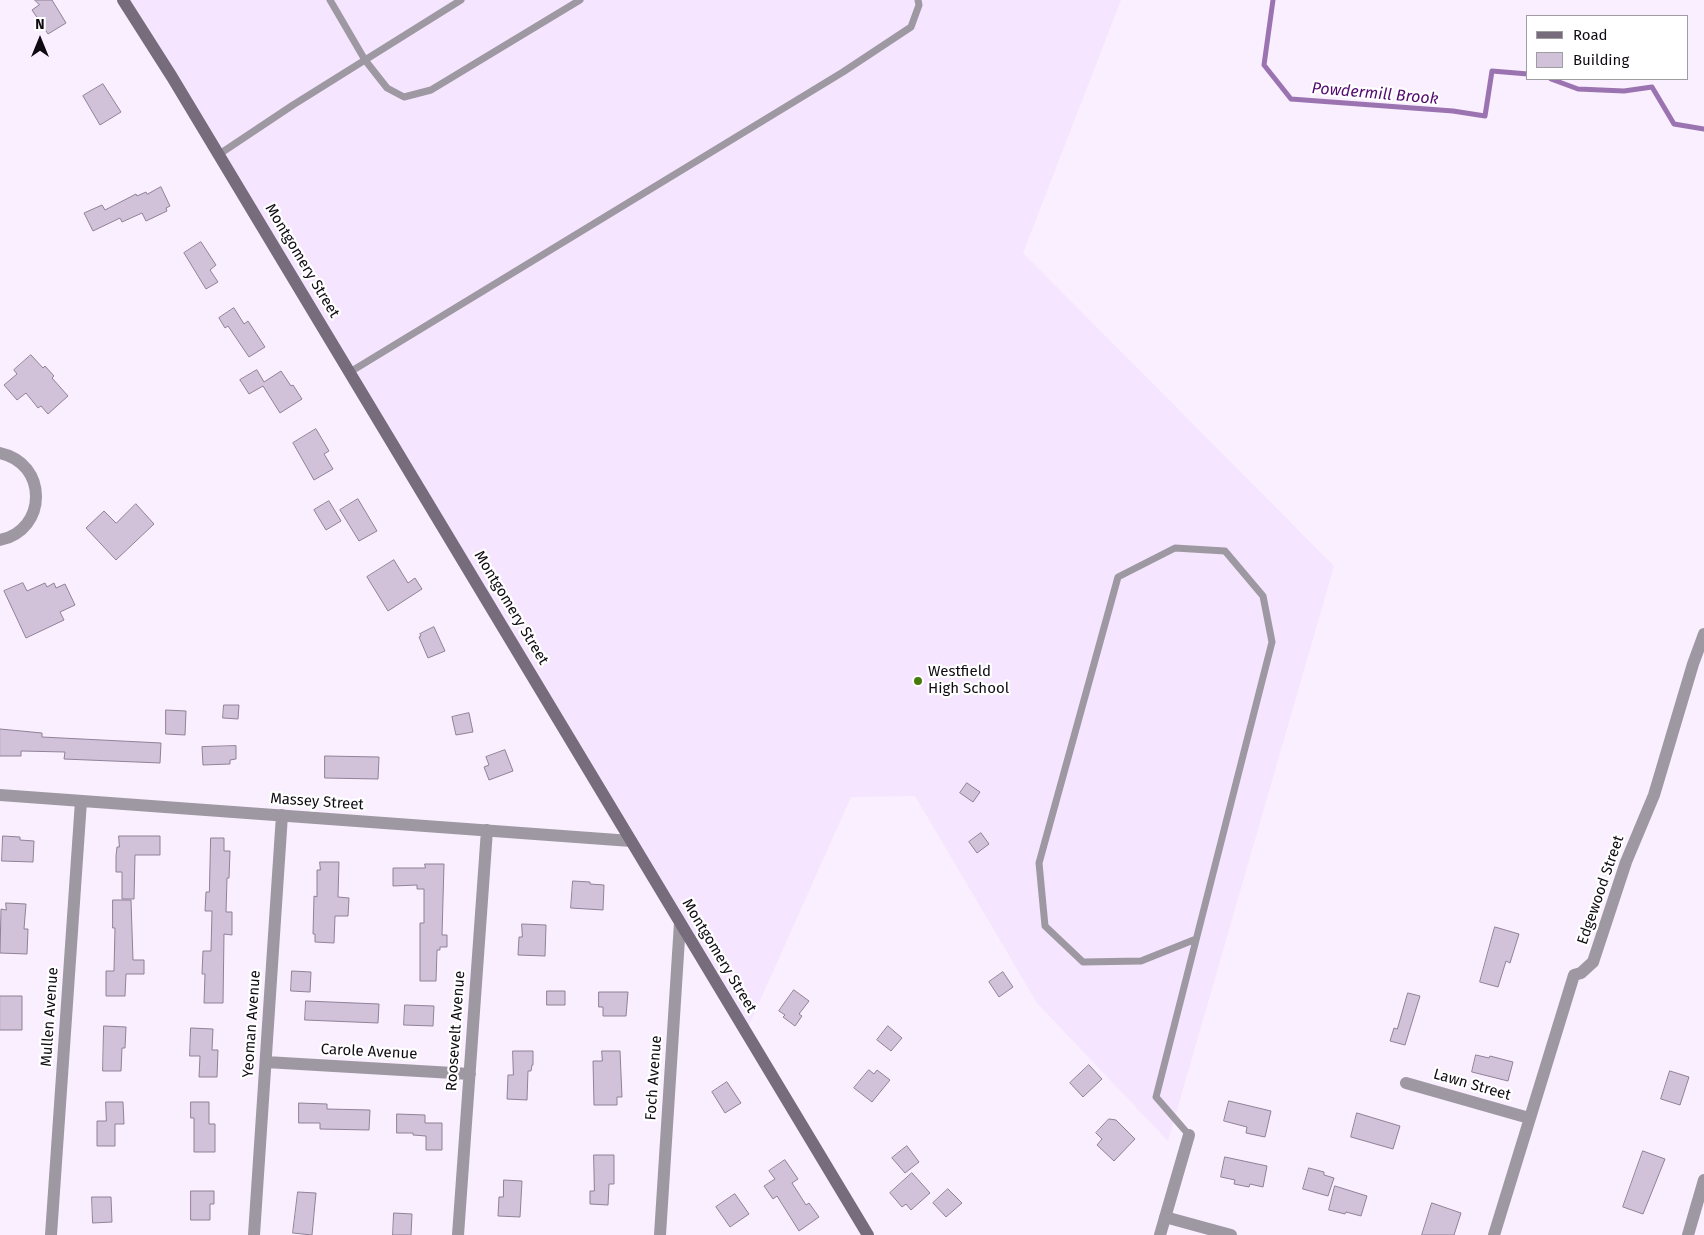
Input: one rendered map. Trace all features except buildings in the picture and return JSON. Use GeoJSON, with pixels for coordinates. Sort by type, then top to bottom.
{"type":"FeatureCollection","features":[{"type":"Feature","properties":{"kind":"main road","name":"Montgomery Street"},"geometry":{"type":"LineString","coordinates":[[123,0],[350,372],[868,1235]]}},
{"type":"Feature","properties":{"kind":"street"},"geometry":{"type":"LineString","coordinates":[[0,453],[13,457],[27,470],[35,487],[36,496],[35,506],[28,523],[14,536],[0,540]]}},
{"type":"Feature","properties":{"kind":"street","name":"Edgewood Street"},"geometry":{"type":"LineString","coordinates":[[1494,1235],[1574,975],[1581,973],[1593,962],[1626,862],[1654,795],[1693,664],[1704,634]]}},
{"type":"Feature","properties":{"kind":"street","name":"Massey Street"},"geometry":{"type":"LineString","coordinates":[[0,795],[631,841]]}},
{"type":"Feature","properties":{"kind":"street","name":"Mullen Avenue"},"geometry":{"type":"LineString","coordinates":[[51,1235],[81,801]]}},
{"type":"Feature","properties":{"kind":"street","name":"Yeoman Avenue"},"geometry":{"type":"LineString","coordinates":[[254,1235],[282,815]]}},
{"type":"Feature","properties":{"kind":"street","name":"Roosevelt Avenue"},"geometry":{"type":"LineString","coordinates":[[458,1235],[487,830]]}},
{"type":"Feature","properties":{"kind":"street","name":"Foch Avenue"},"geometry":{"type":"LineString","coordinates":[[660,1235],[680,923]]}},
{"type":"Feature","properties":{"kind":"street","name":"Carole Avenue"},"geometry":{"type":"LineString","coordinates":[[266,1062],[470,1074]]}},
{"type":"Feature","properties":{"kind":"street","name":"Lawn Street"},"geometry":{"type":"LineString","coordinates":[[1406,1083],[1529,1118]]}},
{"type":"Feature","properties":{"kind":"street"},"geometry":{"type":"LineString","coordinates":[[1160,1235],[1189,1135]]}},
{"type":"Feature","properties":{"kind":"street"},"geometry":{"type":"LineString","coordinates":[[1688,1235],[1704,1180]]}},
{"type":"Feature","properties":{"kind":"street"},"geometry":{"type":"LineString","coordinates":[[1165,1217],[1231,1235]]}},
{"type":"Feature","properties":{"kind":"lane"},"geometry":{"type":"LineString","coordinates":[[330,0],[365,60],[387,88],[404,97],[431,90],[580,0]]}},
{"type":"Feature","properties":{"kind":"lane"},"geometry":{"type":"LineString","coordinates":[[218,155],[293,105],[462,0]]}},
{"type":"Feature","properties":{"kind":"lane"},"geometry":{"type":"LineString","coordinates":[[350,372],[828,82],[882,47],[910,26],[919,5],[918,0]]}},
{"type":"Feature","properties":{"kind":"lane"},"geometry":{"type":"LineString","coordinates":[[1189,1135],[1156,1097],[1272,642],[1263,596],[1226,551],[1175,548],[1118,577],[1039,863],[1045,926],[1083,962],[1141,961],[1196,940]]}},
{"type":"Feature","properties":{"kind":"shaded area","name":"Westfield High School"},"geometry":{"type":"Polygon","coordinates":[[[122,0],[1121,0],[1023,253],[1334,566],[1168,1141],[1037,1003],[915,796],[851,797],[746,1032],[122,0]]]}},
{"type":"Feature","properties":{"kind":"waterway","name":"Powdermill Brook"},"geometry":{"type":"LineString","coordinates":[[1273,0],[1264,65],[1291,99],[1453,111],[1485,116],[1492,71],[1526,74]]}},
{"type":"Feature","properties":{"kind":"waterway","name":"Powdermill Brook"},"geometry":{"type":"LineString","coordinates":[[1554,80],[1578,89],[1624,91],[1652,87],[1674,124],[1704,129]]}},
{"type":"Feature","properties":{"kind":"place","name":"Westfield High School"},"geometry":{"type":"Point","coordinates":[918,681]}}]}
